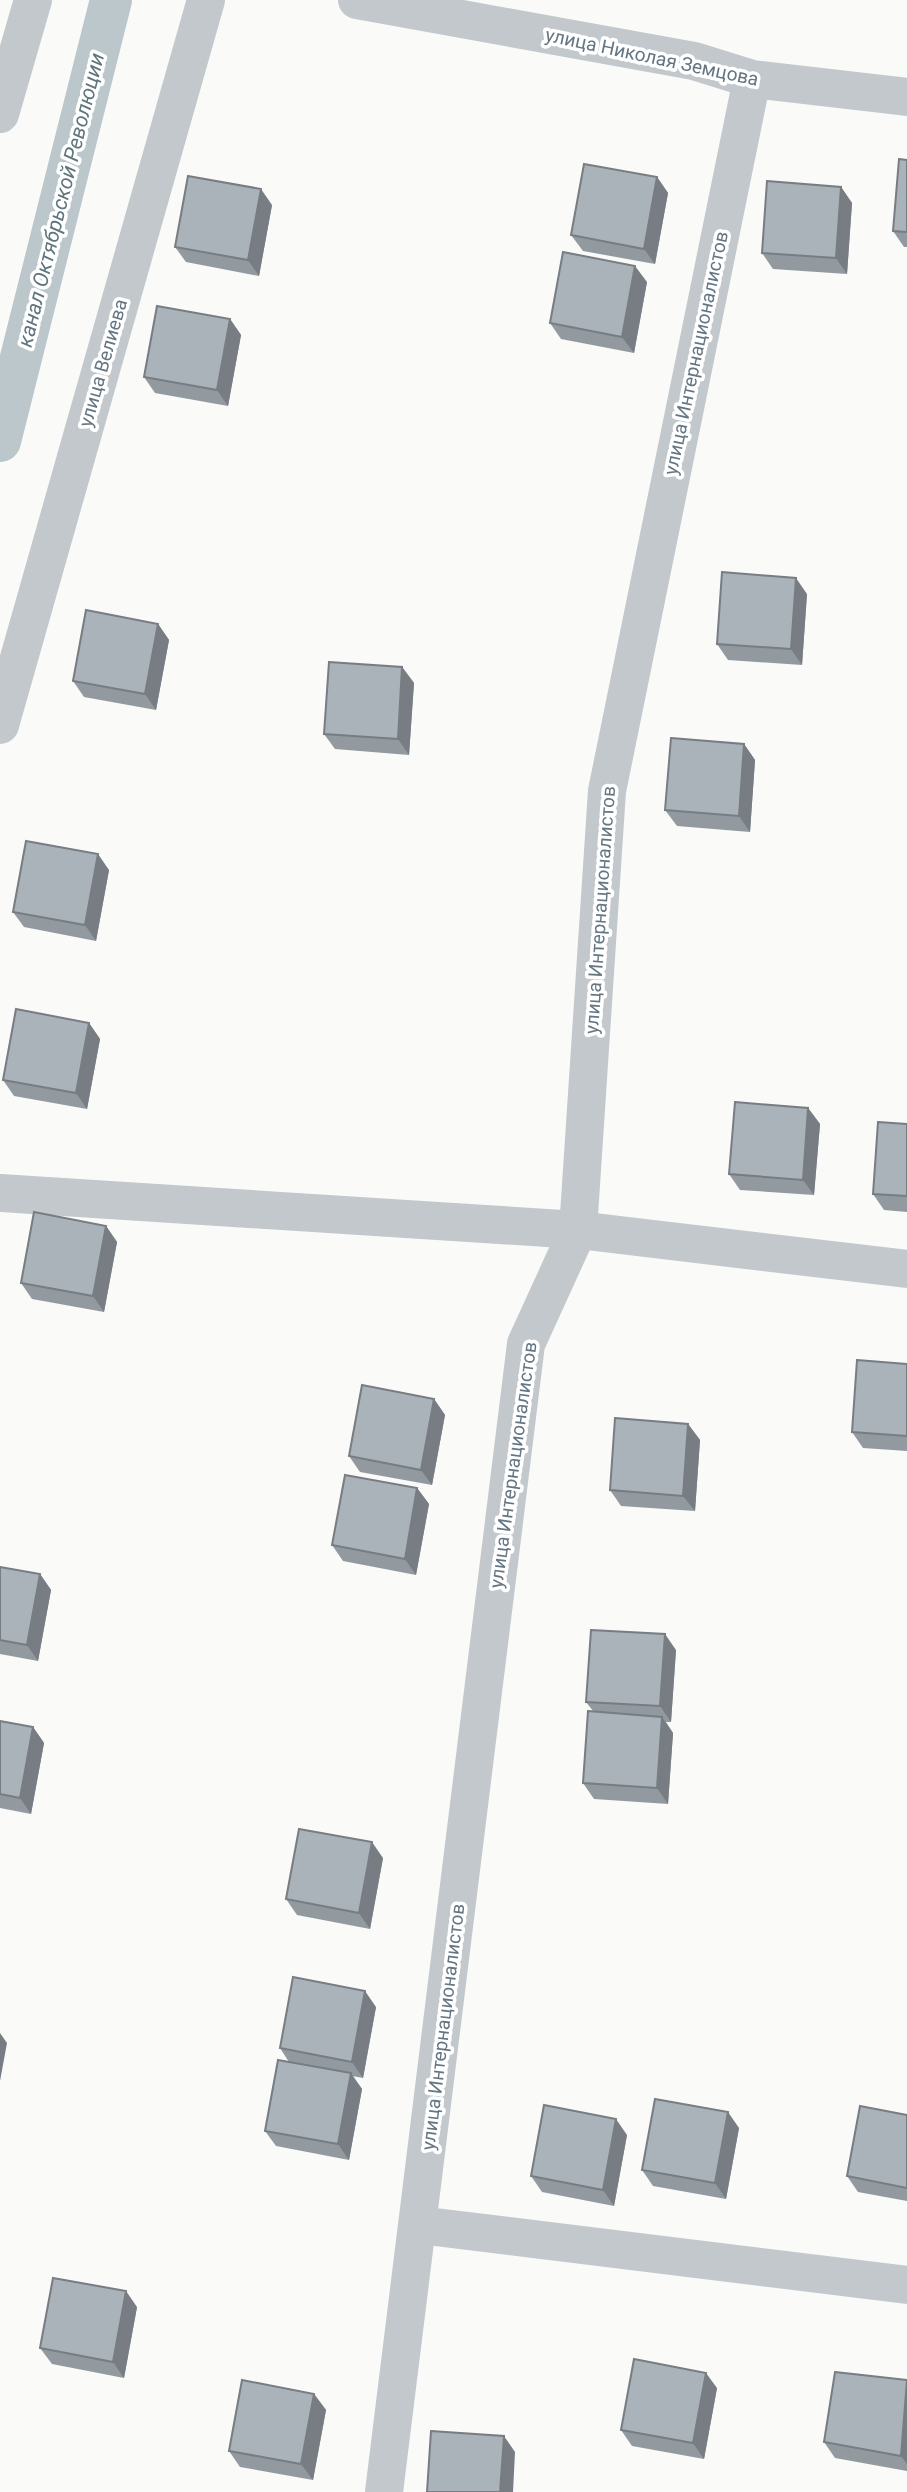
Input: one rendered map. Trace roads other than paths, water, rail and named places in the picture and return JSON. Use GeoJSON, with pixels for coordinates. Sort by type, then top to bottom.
{"type":"FeatureCollection","features":[{"type":"Feature","properties":{"kind":"street"},"geometry":{"type":"LineString","coordinates":[[1,107],[33,0]]}},
{"type":"Feature","properties":{"kind":"street","name":"улица Велиева"},"geometry":{"type":"LineString","coordinates":[[0,725],[206,0]]}},
{"type":"Feature","properties":{"kind":"street","name":"улица Николая Земцова"},"geometry":{"type":"LineString","coordinates":[[357,0],[694,61],[752,79],[907,97]]}},
{"type":"Feature","properties":{"kind":"street","name":"улица Интернационалистов"},"geometry":{"type":"LineString","coordinates":[[384,2492],[526,1344],[578,1230],[607,791],[752,79]]}},
{"type":"Feature","properties":{"kind":"street"},"geometry":{"type":"LineString","coordinates":[[0,1193],[578,1230],[907,1269]]}},
{"type":"Feature","properties":{"kind":"street"},"geometry":{"type":"LineString","coordinates":[[419,2225],[907,2285]]}},
{"type":"Feature","properties":{"kind":"waterway","name":"канал Октябрьской Революции"},"geometry":{"type":"LineString","coordinates":[[0,441],[111,0]]}}]}
